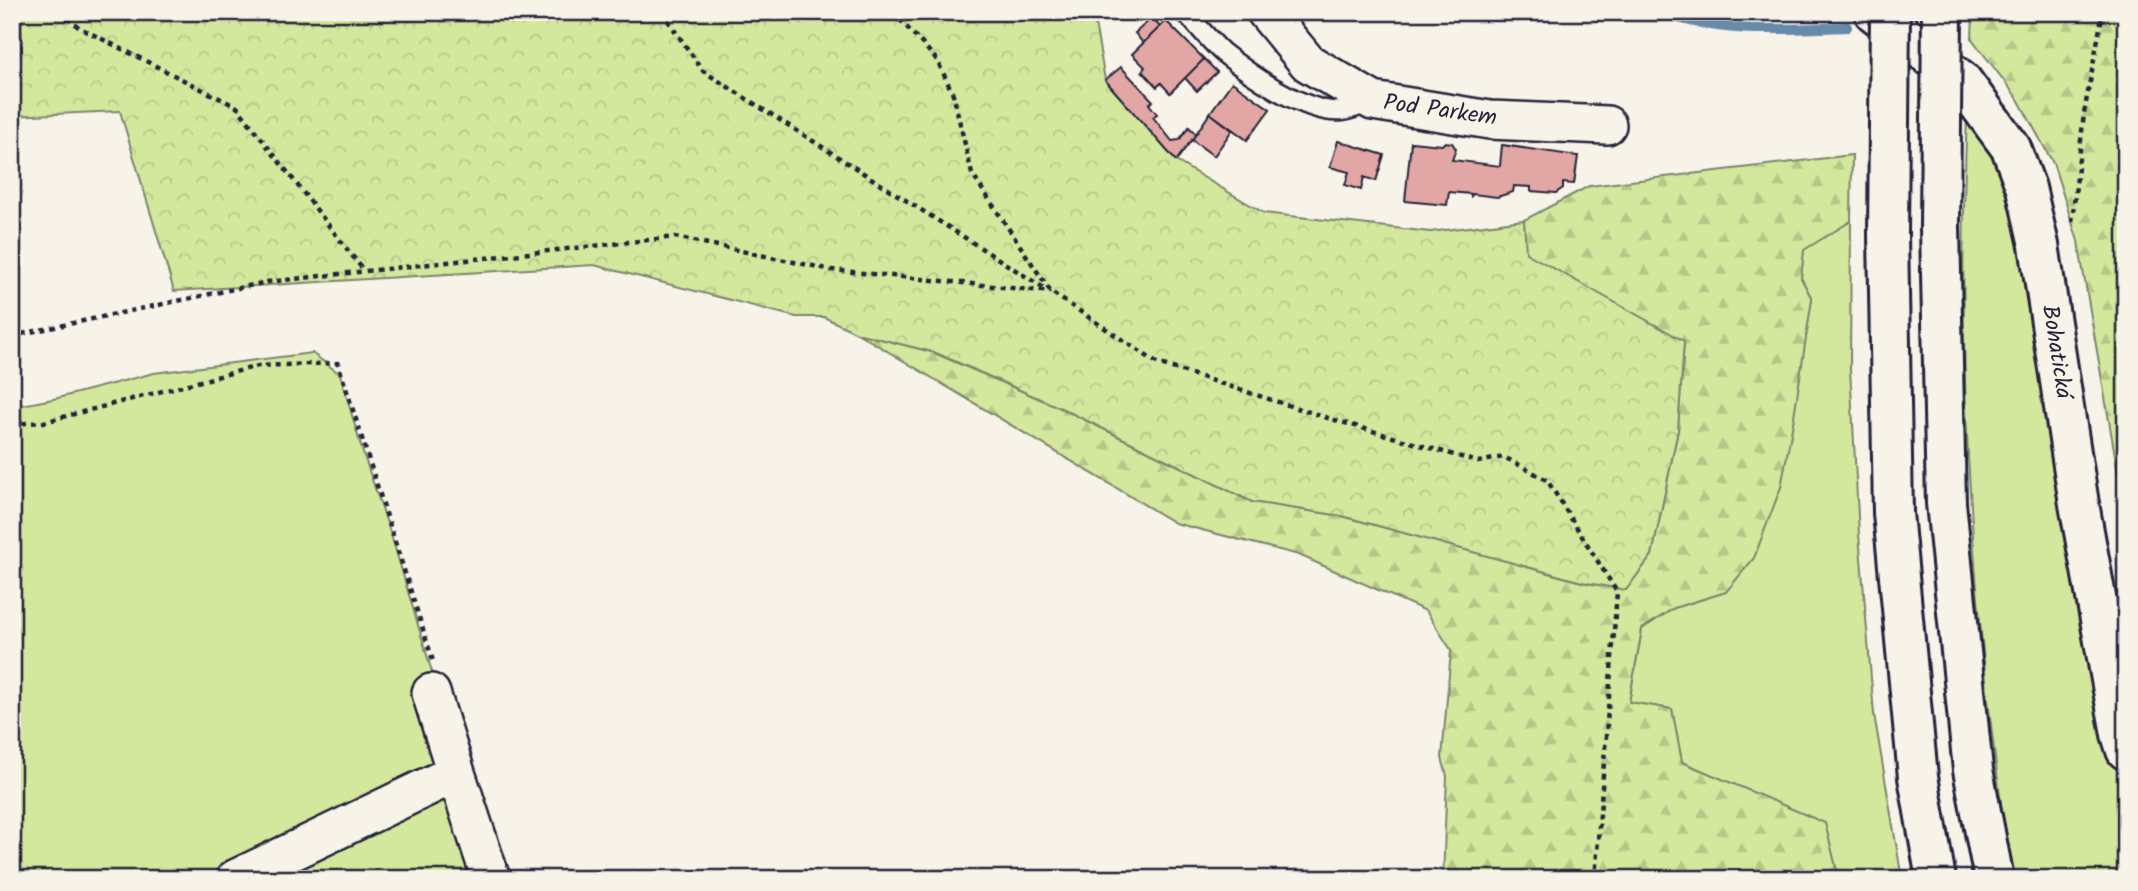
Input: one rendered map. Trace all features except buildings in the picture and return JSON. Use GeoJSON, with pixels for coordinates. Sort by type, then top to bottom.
{"type":"FeatureCollection","features":[{"type":"Feature","properties":{"kind":"main road","name":"Bohatická"},"geometry":{"type":"LineString","coordinates":[[1874,12],[1962,81],[2011,148],[2026,188],[2039,245],[2079,504],[2126,750]]}},
{"type":"Feature","properties":{"kind":"main road"},"geometry":{"type":"LineString","coordinates":[[1890,12],[1888,235],[1893,513],[1918,777],[1936,879]]}},
{"type":"Feature","properties":{"kind":"main road"},"geometry":{"type":"LineString","coordinates":[[1942,12],[1940,227],[1946,503],[1973,770],[1994,879]]}},
{"type":"Feature","properties":{"kind":"street","name":"Pod Parkem"},"geometry":{"type":"LineString","coordinates":[[1266,12],[1308,63],[1373,100],[1490,120],[1607,125]]}},
{"type":"Feature","properties":{"kind":"street"},"geometry":{"type":"LineString","coordinates":[[433,680],[456,773],[491,879]]}},
{"type":"Feature","properties":{"kind":"street"},"geometry":{"type":"LineString","coordinates":[[234,879],[456,773]]}},
{"type":"Feature","properties":{"kind":"lane"},"geometry":{"type":"LineString","coordinates":[[1185,12],[1221,51],[1266,84],[1300,102],[1326,111],[1343,111],[1373,100]]}},
{"type":"Feature","properties":{"kind":"path"},"geometry":{"type":"LineString","coordinates":[[59,12],[80,28],[237,107],[365,271]]}},
{"type":"Feature","properties":{"kind":"path"},"geometry":{"type":"LineString","coordinates":[[662,12],[703,71],[1051,292],[1157,363],[1328,418],[1478,462],[1504,457],[1547,480],[1617,592],[1595,879]]}},
{"type":"Feature","properties":{"kind":"path"},"geometry":{"type":"LineString","coordinates":[[893,12],[937,60],[953,94],[972,174],[1051,292]]}},
{"type":"Feature","properties":{"kind":"path"},"geometry":{"type":"LineString","coordinates":[[2071,223],[2084,113],[2104,12]]}},
{"type":"Feature","properties":{"kind":"path"},"geometry":{"type":"LineString","coordinates":[[12,335],[267,282],[675,237],[832,270],[1051,292]]}},
{"type":"Feature","properties":{"kind":"path"},"geometry":{"type":"LineString","coordinates":[[12,424],[44,422],[258,366],[338,363],[433,680]]}},
{"type":"Feature","properties":{"kind":"green space"},"geometry":{"type":"Polygon","coordinates":[[[12,12],[1093,12],[1105,80],[1176,161],[1264,213],[1430,232],[1524,220],[1526,253],[1684,341],[1678,430],[1652,555],[1626,590],[1582,582],[1342,516],[1252,502],[1063,409],[936,353],[857,333],[824,317],[796,317],[594,265],[174,291],[120,111],[12,116],[12,12]]]}},
{"type":"Feature","properties":{"kind":"green space"},"geometry":{"type":"Polygon","coordinates":[[[1973,12],[2126,12],[2126,156],[2122,187],[2126,223],[2126,519],[2078,241],[2053,163],[2018,99],[1972,39],[1973,12]]]}},
{"type":"Feature","properties":{"kind":"green space"},"geometry":{"type":"Polygon","coordinates":[[[1967,117],[1989,147],[2022,235],[2096,680],[2126,797],[2126,879],[2012,879],[1987,689],[1970,499],[1963,308],[1967,117]]]}},
{"type":"Feature","properties":{"kind":"green space"},"geometry":{"type":"Polygon","coordinates":[[[1852,155],[1851,221],[1804,250],[1801,278],[1812,299],[1793,423],[1781,487],[1754,558],[1726,592],[1674,608],[1642,629],[1629,702],[1672,709],[1682,762],[1825,823],[1839,879],[1443,879],[1447,776],[1442,758],[1451,650],[1426,611],[1299,555],[1175,523],[857,333],[932,352],[1063,409],[1252,502],[1342,516],[1582,582],[1626,590],[1652,555],[1678,430],[1684,341],[1525,253],[1524,220],[1589,186],[1852,155]]]}},
{"type":"Feature","properties":{"kind":"green space"},"geometry":{"type":"Polygon","coordinates":[[[1851,221],[1850,369],[1859,534],[1874,714],[1902,879],[1839,879],[1824,823],[1682,762],[1672,709],[1629,702],[1642,629],[1674,608],[1726,592],[1781,487],[1812,299],[1801,278],[1804,249],[1851,221]]]}},
{"type":"Feature","properties":{"kind":"green space"},"geometry":{"type":"Polygon","coordinates":[[[312,353],[340,374],[477,823],[489,879],[12,879],[12,407],[154,373],[312,353]]]}},
{"type":"Feature","properties":{"kind":"waterway"},"geometry":{"type":"LineString","coordinates":[[1662,12],[1706,24],[1753,29],[1847,27]]}}]}
